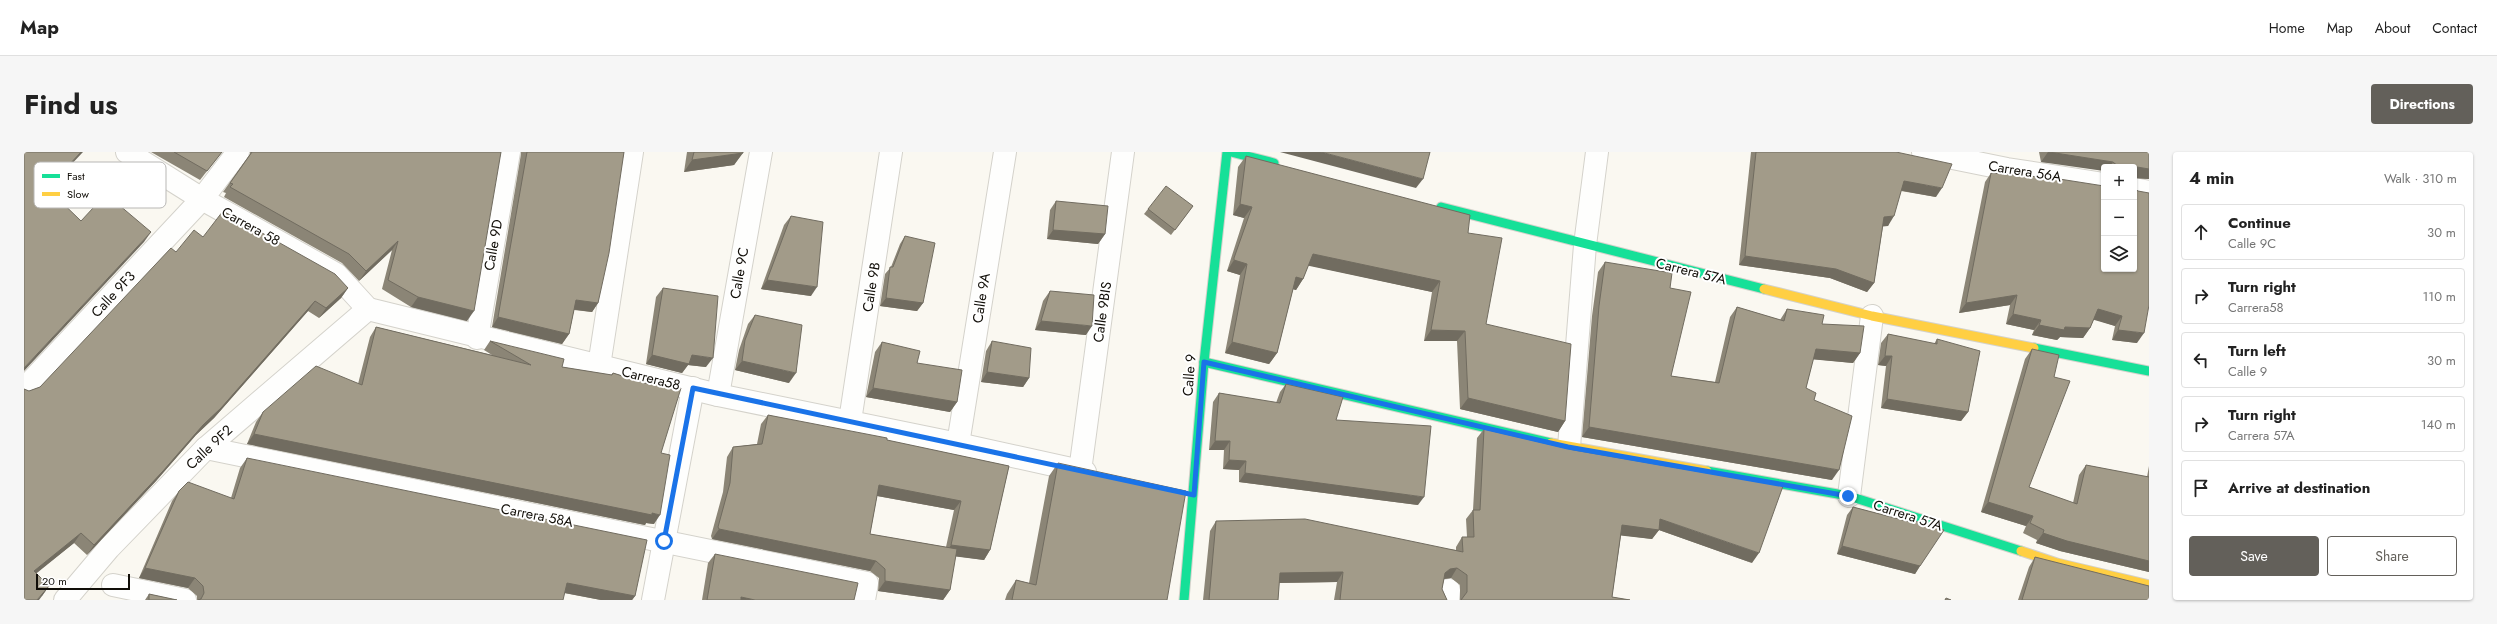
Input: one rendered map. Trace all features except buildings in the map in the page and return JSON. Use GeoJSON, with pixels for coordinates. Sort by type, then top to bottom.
{"type":"FeatureCollection","features":[{"type":"Feature","properties":{"kind":"street","name":"Carrera 58"},"geometry":{"type":"LineString","coordinates":[[127,152],[143,162]]}},
{"type":"Feature","properties":{"kind":"street","name":"Calle 9F3"},"geometry":{"type":"LineString","coordinates":[[24,389],[202,198],[238,152]]}},
{"type":"Feature","properties":{"kind":"street","name":"Calle 9D"},"geometry":{"type":"LineString","coordinates":[[477,338],[509,152]]}},
{"type":"Feature","properties":{"kind":"street"},"geometry":{"type":"LineString","coordinates":[[599,366],[632,152]]}},
{"type":"Feature","properties":{"kind":"street","name":"Calle 9C"},"geometry":{"type":"LineString","coordinates":[[718,395],[761,152]]}},
{"type":"Feature","properties":{"kind":"street","name":"Calle 9B"},"geometry":{"type":"LineString","coordinates":[[850,421],[891,152]]}},
{"type":"Feature","properties":{"kind":"street","name":"Calle 9A"},"geometry":{"type":"LineString","coordinates":[[958,444],[1005,152]]}},
{"type":"Feature","properties":{"kind":"street","name":"Calle 9BIS"},"geometry":{"type":"LineString","coordinates":[[1080,471],[1123,152]]}},
{"type":"Feature","properties":{"kind":"street","name":"Calle 9"},"geometry":{"type":"LineString","coordinates":[[1184,600],[1204,362],[1227,152]]}},
{"type":"Feature","properties":{"kind":"street"},"geometry":{"type":"LineString","coordinates":[[1231,152],[1285,166]]}},
{"type":"Feature","properties":{"kind":"street"},"geometry":{"type":"LineString","coordinates":[[1568,447],[1585,245],[1597,152]]}},
{"type":"Feature","properties":{"kind":"street","name":"Carrera 56A"},"geometry":{"type":"LineString","coordinates":[[1923,152],[2007,169],[2101,184]]}},
{"type":"Feature","properties":{"kind":"street","name":"Carrera 58"},"geometry":{"type":"LineString","coordinates":[[166,176],[336,274],[368,309]]}},
{"type":"Feature","properties":{"kind":"street"},"geometry":{"type":"LineString","coordinates":[[2137,190],[2149,192]]}},
{"type":"Feature","properties":{"kind":"street","name":"Carrera 57A"},"geometry":{"type":"LineString","coordinates":[[1431,205],[1585,245],[1872,316],[2149,371]]}},
{"type":"Feature","properties":{"kind":"street","name":"Carrera58"},"geometry":{"type":"LineString","coordinates":[[368,309],[477,338],[718,395],[850,421],[1103,476]]}},
{"type":"Feature","properties":{"kind":"street","name":"Calle 9F2"},"geometry":{"type":"LineString","coordinates":[[65,600],[109,548],[206,448],[368,309]]}},
{"type":"Feature","properties":{"kind":"street"},"geometry":{"type":"LineString","coordinates":[[1848,496],[1872,316]]}},
{"type":"Feature","properties":{"kind":"street","name":"Carrera 57A"},"geometry":{"type":"LineString","coordinates":[[1204,362],[1568,447],[1848,496],[2057,562],[2149,585]]}},
{"type":"Feature","properties":{"kind":"street"},"geometry":{"type":"LineString","coordinates":[[653,600],[693,388]]}},
{"type":"Feature","properties":{"kind":"street","name":"Carrera 58A"},"geometry":{"type":"LineString","coordinates":[[206,448],[664,541],[865,591]]}},
{"type":"Feature","properties":{"kind":"street"},"geometry":{"type":"LineString","coordinates":[[1171,491],[1194,495]]}},
{"type":"Feature","properties":{"kind":"street"},"geometry":{"type":"LineString","coordinates":[[109,548],[113,593],[185,600]]}},
{"type":"Feature","properties":{"kind":"traffic: fast"},"geometry":{"type":"LineString","coordinates":[[1184,600],[1204,362],[1227,152]]}},
{"type":"Feature","properties":{"kind":"traffic: fast"},"geometry":{"type":"LineString","coordinates":[[1231,152],[1274,163]]}},
{"type":"Feature","properties":{"kind":"traffic: fast"},"geometry":{"type":"LineString","coordinates":[[1441,207],[1764,289]]}},
{"type":"Feature","properties":{"kind":"traffic: fast"},"geometry":{"type":"LineString","coordinates":[[2034,348],[2149,371]]}},
{"type":"Feature","properties":{"kind":"traffic: fast"},"geometry":{"type":"LineString","coordinates":[[1204,362],[1551,443]]}},
{"type":"Feature","properties":{"kind":"traffic: fast"},"geometry":{"type":"LineString","coordinates":[[1707,471],[1849,496],[2021,551]]}},
{"type":"Feature","properties":{"kind":"traffic: slow"},"geometry":{"type":"LineString","coordinates":[[1764,289],[1872,316],[2034,348]]}},
{"type":"Feature","properties":{"kind":"traffic: slow"},"geometry":{"type":"LineString","coordinates":[[1551,443],[1707,471]]}},
{"type":"Feature","properties":{"kind":"traffic: slow"},"geometry":{"type":"LineString","coordinates":[[2021,551],[2057,563],[2149,585]]}},
{"type":"Feature","properties":{"kind":"route"},"geometry":{"type":"LineString","coordinates":[[664,541],[693,388],[718,395],[850,421],[1194,495],[1204,362],[1568,447],[1848,496]]}}]}
